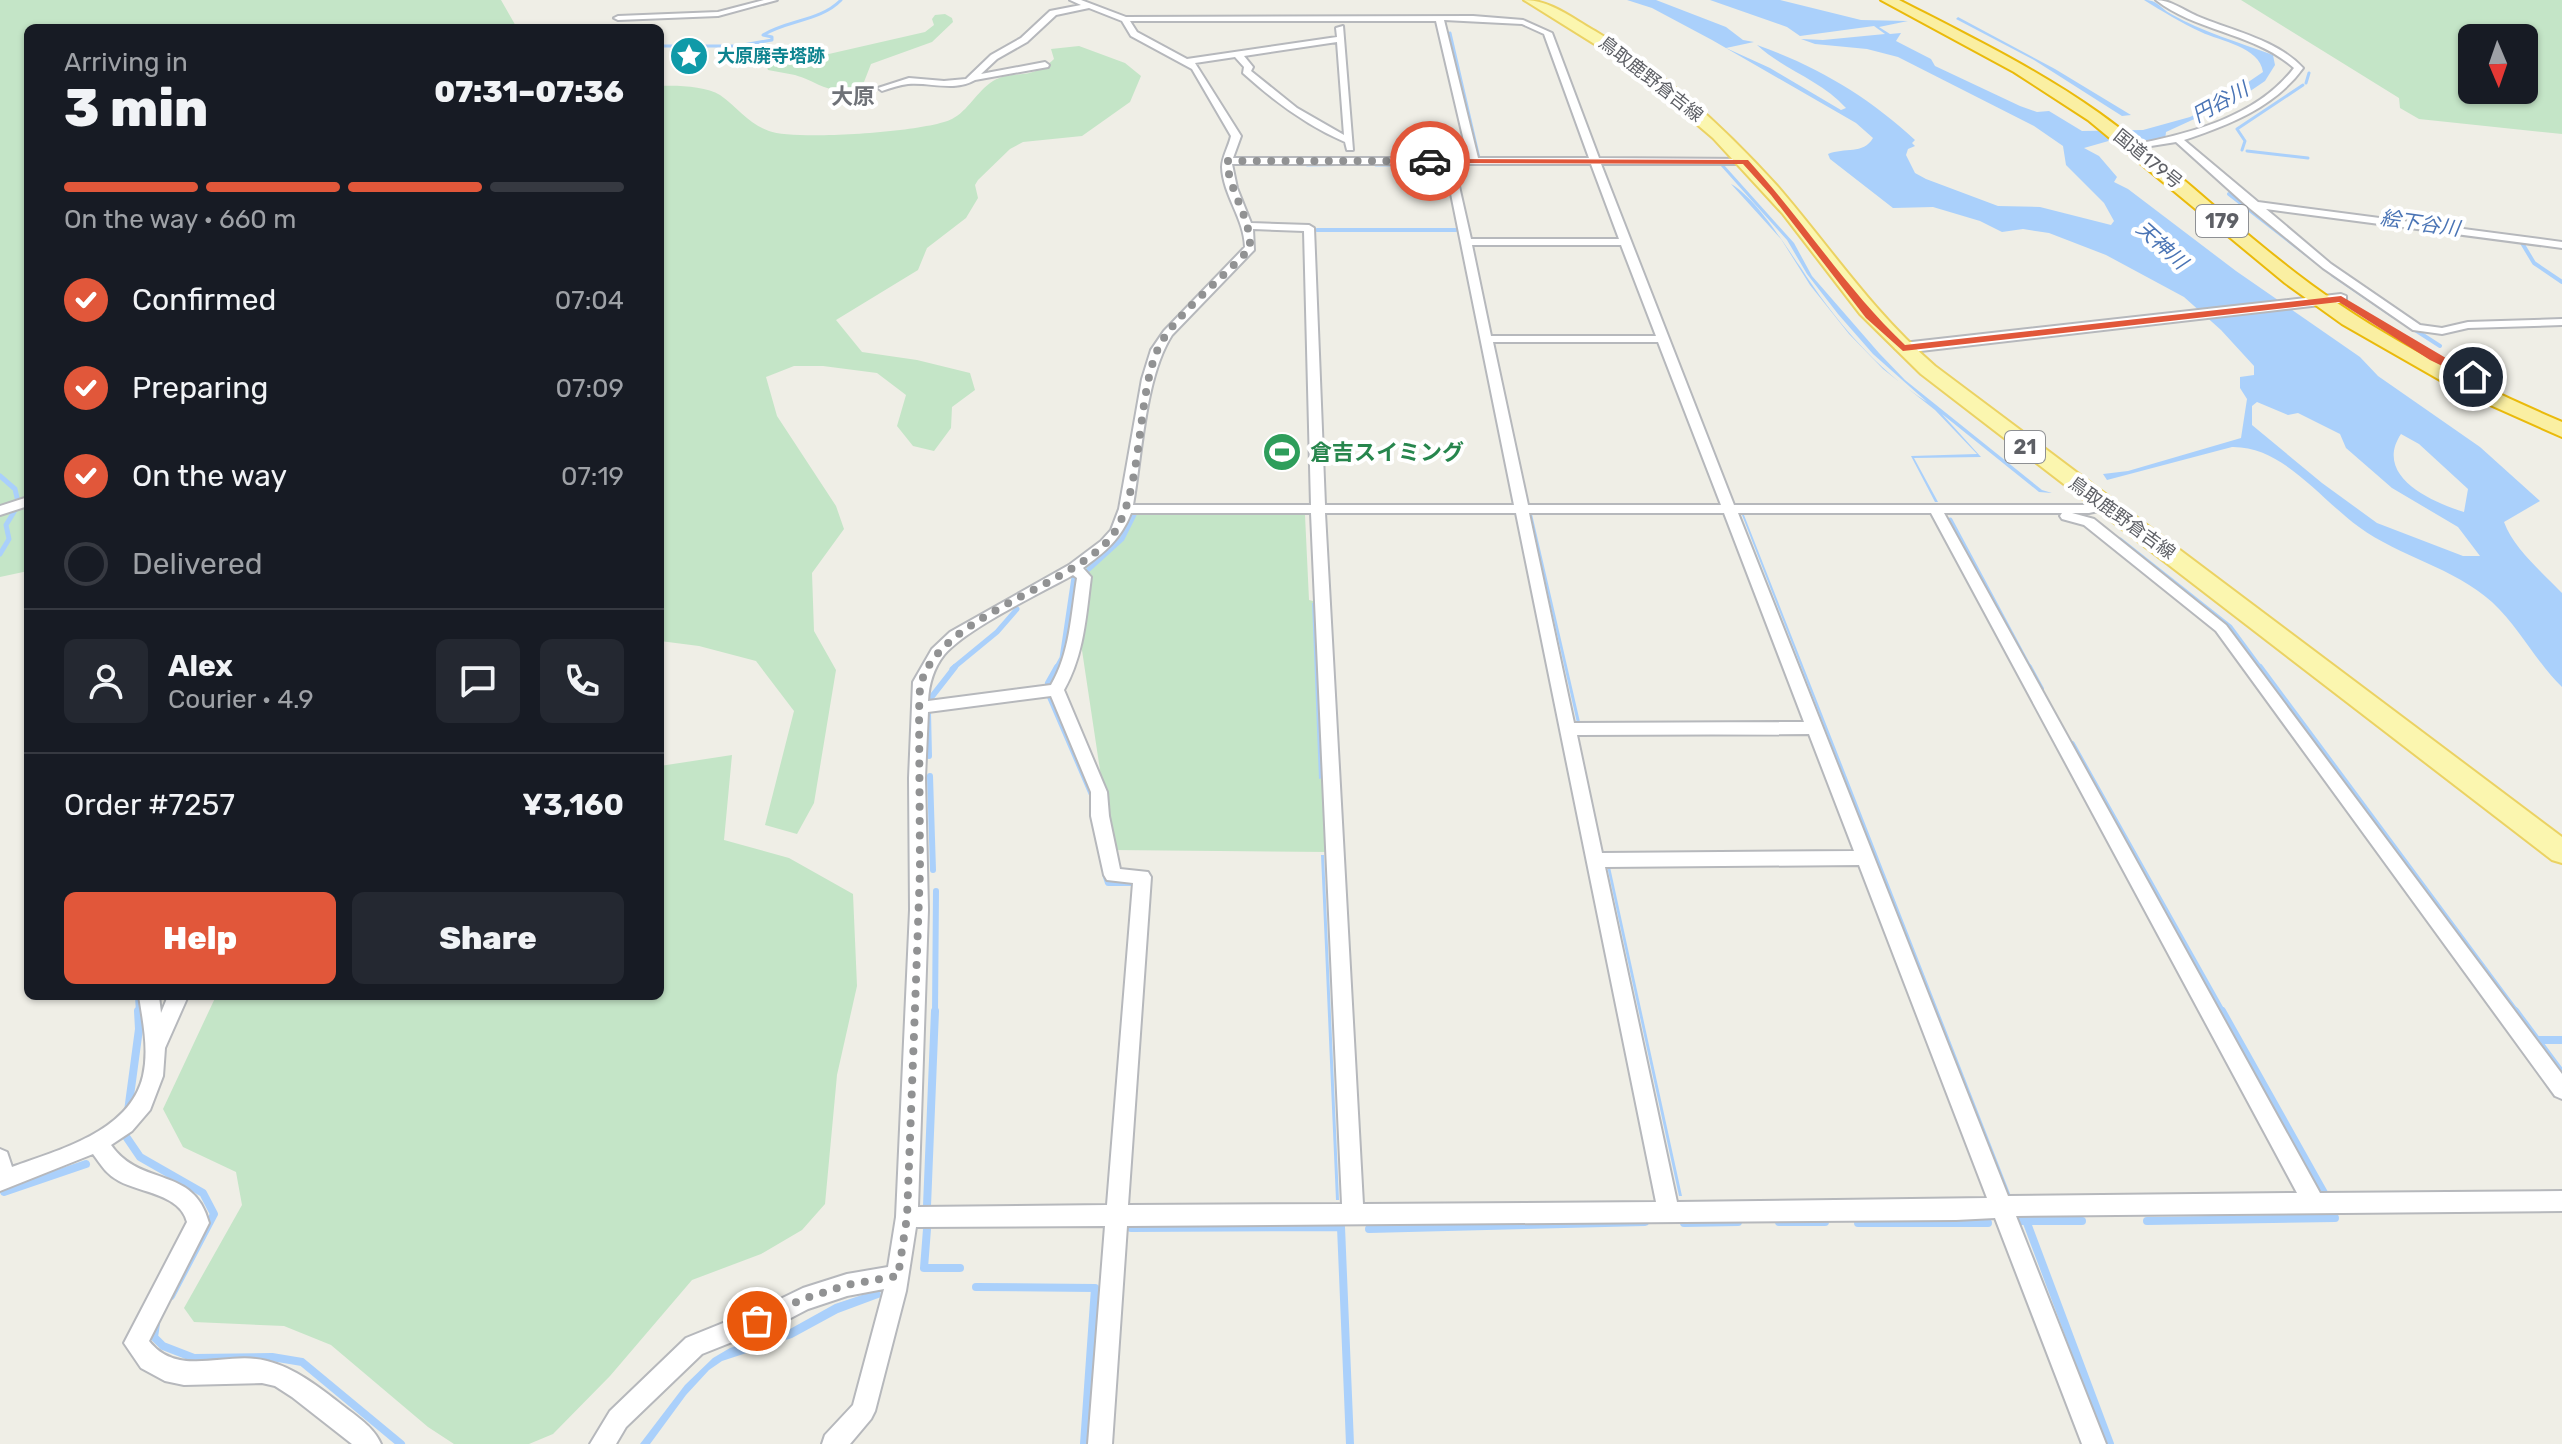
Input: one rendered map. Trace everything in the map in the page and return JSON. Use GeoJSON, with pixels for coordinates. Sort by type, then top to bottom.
{"type":"FeatureCollection","features":[{"type":"Feature","properties":{"kind":"highway","name":"国道179号"},"geometry":{"type":"LineString","coordinates":[[1888,0],[2049,86],[2142,146],[2320,300],[2453,380],[2562,430]]}},
{"type":"Feature","properties":{"kind":"highway","name":"国道179号"},"geometry":{"type":"LineString","coordinates":[[1900,0],[2060,83],[2341,299],[2434,358],[2562,418]]}},
{"type":"Feature","properties":{"kind":"main road","name":"鳥取鹿野倉吉線"},"geometry":{"type":"LineString","coordinates":[[1530,0],[1561,15],[1635,61],[1686,103],[1774,193],[1870,316],[1989,420],[2107,505],[2562,852]]}},
{"type":"Feature","properties":{"kind":"street"},"geometry":{"type":"LineString","coordinates":[[618,18],[720,14],[773,0]]}},
{"type":"Feature","properties":{"kind":"street"},"geometry":{"type":"LineString","coordinates":[[1074,0],[1125,19],[1440,15],[1523,22],[1546,30],[1625,242],[2094,1444]]}},
{"type":"Feature","properties":{"kind":"street"},"geometry":{"type":"LineString","coordinates":[[2142,146],[2180,141],[2246,109],[2274,92],[2299,68],[2282,53],[2194,19],[2160,0]]}},
{"type":"Feature","properties":{"kind":"street"},"geometry":{"type":"LineString","coordinates":[[973,78],[994,57],[1024,40],[1053,13],[1090,6]]}},
{"type":"Feature","properties":{"kind":"street"},"geometry":{"type":"LineString","coordinates":[[1440,15],[1474,161]]}},
{"type":"Feature","properties":{"kind":"street"},"geometry":{"type":"LineString","coordinates":[[1463,19],[1561,15]]}},
{"type":"Feature","properties":{"kind":"street"},"geometry":{"type":"LineString","coordinates":[[1339,18],[1351,162]]}},
{"type":"Feature","properties":{"kind":"street"},"geometry":{"type":"LineString","coordinates":[[834,1444],[863,1411],[898,1276],[907,1217],[919,910],[921,682],[937,653],[955,636],[1074,568],[1111,537],[1126,509],[1148,379],[1157,350],[1168,333],[1250,248],[1247,226],[1228,172],[1227,161],[1236,136],[1199,73],[1187,62],[1134,34],[1125,19]]}},
{"type":"Feature","properties":{"kind":"street"},"geometry":{"type":"LineString","coordinates":[[1187,62],[1341,39]]}},
{"type":"Feature","properties":{"kind":"street"},"geometry":{"type":"LineString","coordinates":[[1237,54],[1249,67],[1246,71],[1263,87],[1327,131],[1348,140]]}},
{"type":"Feature","properties":{"kind":"street"},"geometry":{"type":"LineString","coordinates":[[882,88],[909,81],[958,83],[1045,65]]}},
{"type":"Feature","properties":{"kind":"street"},"geometry":{"type":"LineString","coordinates":[[2180,141],[2251,204],[2358,289],[2417,328],[2442,331],[2468,325],[2562,322]]}},
{"type":"Feature","properties":{"kind":"street"},"geometry":{"type":"LineString","coordinates":[[1227,161],[1745,161]]}},
{"type":"Feature","properties":{"kind":"street"},"geometry":{"type":"LineString","coordinates":[[1449,161],[1668,1210]]}},
{"type":"Feature","properties":{"kind":"street"},"geometry":{"type":"LineString","coordinates":[[2251,204],[2562,245]]}},
{"type":"Feature","properties":{"kind":"street"},"geometry":{"type":"LineString","coordinates":[[1247,226],[1309,228],[1318,510],[1353,1214]]}},
{"type":"Feature","properties":{"kind":"street"},"geometry":{"type":"LineString","coordinates":[[1466,242],[1625,242]]}},
{"type":"Feature","properties":{"kind":"street"},"geometry":{"type":"LineString","coordinates":[[1903,348],[2341,299]]}},
{"type":"Feature","properties":{"kind":"street"},"geometry":{"type":"LineString","coordinates":[[1486,339],[1664,339]]}},
{"type":"Feature","properties":{"kind":"street"},"geometry":{"type":"LineString","coordinates":[[0,511],[24,502]]}},
{"type":"Feature","properties":{"kind":"street"},"geometry":{"type":"LineString","coordinates":[[1126,509],[1729,508],[1936,511],[2089,509],[2107,505]]}},
{"type":"Feature","properties":{"kind":"street"},"geometry":{"type":"LineString","coordinates":[[1936,511],[2082,518],[2221,628],[2562,1090]]}},
{"type":"Feature","properties":{"kind":"street"},"geometry":{"type":"LineString","coordinates":[[1936,511],[2315,1204]]}},
{"type":"Feature","properties":{"kind":"street"},"geometry":{"type":"LineString","coordinates":[[919,708],[1056,690],[1073,654],[1084,577],[1074,568]]}},
{"type":"Feature","properties":{"kind":"street"},"geometry":{"type":"LineString","coordinates":[[1056,690],[1099,792],[1100,816],[1113,875],[1142,877],[1100,1444]]}},
{"type":"Feature","properties":{"kind":"street"},"geometry":{"type":"LineString","coordinates":[[1566,729],[1815,728]]}},
{"type":"Feature","properties":{"kind":"street"},"geometry":{"type":"LineString","coordinates":[[1594,860],[1866,858]]}},
{"type":"Feature","properties":{"kind":"street"},"geometry":{"type":"LineString","coordinates":[[150,1000],[158,1043]]}},
{"type":"Feature","properties":{"kind":"street"},"geometry":{"type":"LineString","coordinates":[[1,1173],[98,1144],[130,1122],[144,1105],[158,1043],[176,1000]]}},
{"type":"Feature","properties":{"kind":"street"},"geometry":{"type":"LineString","coordinates":[[98,1144],[119,1170],[188,1199],[197,1213],[198,1223],[136,1343],[140,1351],[150,1361],[194,1375],[259,1371],[279,1376],[369,1444]]}},
{"type":"Feature","properties":{"kind":"street"},"geometry":{"type":"LineString","coordinates":[[907,1217],[1956,1210],[1999,1206],[2562,1201]]}},
{"type":"Feature","properties":{"kind":"street"},"geometry":{"type":"LineString","coordinates":[[602,1444],[618,1419],[694,1346],[777,1313],[803,1299],[847,1285],[898,1276]]}},
{"type":"Feature","properties":{"kind":"green space"},"geometry":{"type":"Polygon","coordinates":[[[0,0],[501,0],[515,24],[24,24],[24,572],[0,577],[0,0]]]}},
{"type":"Feature","properties":{"kind":"green space"},"geometry":{"type":"Polygon","coordinates":[[[2241,0],[2562,0],[2562,134],[2419,119],[2400,108],[2399,98],[2241,0]]]}},
{"type":"Feature","properties":{"kind":"green space"},"geometry":{"type":"Polygon","coordinates":[[[945,14],[953,22],[932,42],[871,64],[864,82],[853,87],[835,90],[795,75],[768,70],[766,64],[783,57],[820,56],[925,32],[934,25],[932,19],[935,15],[945,14]]]}},
{"type":"Feature","properties":{"kind":"green space"},"geometry":{"type":"Polygon","coordinates":[[[1079,46],[1125,63],[1141,76],[1130,102],[1082,136],[1023,142],[1010,149],[978,180],[975,185],[978,198],[966,218],[927,248],[918,270],[836,320],[862,352],[917,360],[970,373],[975,390],[952,407],[951,428],[934,451],[913,446],[897,426],[906,395],[877,373],[823,366],[794,366],[766,377],[777,416],[836,506],[844,529],[812,573],[814,631],[836,670],[814,803],[797,834],[765,825],[794,711],[756,661],[699,646],[664,642],[664,86],[714,92],[755,124],[783,134],[890,131],[952,119],[993,81],[1045,66],[1054,59],[1051,49],[1079,46]]]}},
{"type":"Feature","properties":{"kind":"green space"},"geometry":{"type":"Polygon","coordinates":[[[1133,512],[1299,512],[1305,515],[1309,600],[1317,602],[1329,852],[1112,850],[1080,637],[1089,576],[1085,567],[1111,546],[1133,512]]]}},
{"type":"Feature","properties":{"kind":"green space"},"geometry":{"type":"Polygon","coordinates":[[[732,755],[724,840],[789,858],[853,894],[857,986],[837,1075],[825,1204],[802,1230],[761,1254],[692,1280],[610,1376],[553,1434],[529,1444],[454,1444],[428,1427],[331,1345],[284,1326],[194,1322],[184,1308],[242,1205],[236,1172],[183,1147],[163,1109],[214,1000],[664,1000],[664,765],[732,755]]]}},
{"type":"Feature","properties":{"kind":"water"},"geometry":{"type":"Polygon","coordinates":[[[1627,0],[1656,0],[1726,27],[1743,40],[1754,42],[1726,48],[1770,68],[1841,110],[1846,108],[1836,98],[1757,45],[1841,84],[1915,140],[1912,143],[1915,146],[1908,149],[1906,155],[1915,173],[1926,179],[1998,206],[2040,207],[2111,225],[2114,221],[2104,203],[2066,165],[2063,146],[2034,126],[1898,57],[1801,39],[1885,34],[1874,26],[1800,36],[1787,27],[1710,0],[1780,0],[1861,20],[1908,21],[1879,27],[1890,34],[1901,33],[1896,41],[1931,59],[1935,66],[2020,106],[2037,112],[2049,111],[2082,131],[2143,130],[2190,117],[2216,104],[2263,72],[2255,56],[2247,51],[2194,28],[2144,0],[2156,3],[2196,26],[2273,55],[2275,65],[2265,81],[2240,98],[2166,132],[2165,140],[2112,140],[2084,148],[2099,156],[2117,177],[2114,182],[2128,189],[2236,271],[2360,357],[2378,376],[2480,447],[2540,501],[2504,522],[2521,551],[2562,593],[2562,687],[2502,612],[2477,590],[2359,527],[2300,476],[2268,455],[2232,447],[2107,480],[2103,474],[2128,471],[2241,438],[2247,399],[2240,388],[2240,377],[2254,375],[2254,366],[2221,330],[2184,297],[2106,255],[2049,233],[2023,229],[2002,232],[1980,221],[1933,207],[1893,208],[1830,159],[1828,154],[1859,149],[1873,138],[1856,123],[1652,8],[1627,0]],[[2257,402],[2252,406],[2252,425],[2322,483],[2377,523],[2463,556],[2480,556],[2458,527],[2392,488],[2346,448],[2340,434],[2298,413],[2288,415],[2257,402]],[[2401,434],[2394,449],[2400,474],[2423,494],[2464,512],[2468,489],[2419,444],[2401,434]]]}},
{"type":"Feature","properties":{"kind":"water"},"geometry":{"type":"Polygon","coordinates":[[[1958,17],[2055,69],[2131,115],[2122,116],[2034,60],[1956,19],[1958,17]]]}},
{"type":"Feature","properties":{"kind":"water"},"geometry":{"type":"Polygon","coordinates":[[[1720,165],[1724,165],[1794,243],[1812,276],[1905,380],[2042,490],[2052,493],[2039,492],[1942,414],[1981,457],[1914,458],[1938,502],[1935,502],[1911,456],[1977,454],[1935,410],[1883,369],[1849,334],[1810,285],[1784,243],[1827,306],[1857,342],[1891,375],[1927,402],[1873,354],[1807,274],[1787,240],[1720,165]]]}},
{"type":"Feature","properties":{"kind":"water"},"geometry":{"type":"Polygon","coordinates":[[[1731,184],[1740,191],[1760,210],[1780,238],[1731,184]]]}},
{"type":"Feature","properties":{"kind":"water"},"geometry":{"type":"Polygon","coordinates":[[[1530,514],[1580,722],[1577,723],[1530,514]]]}},
{"type":"Feature","properties":{"kind":"water"},"geometry":{"type":"Polygon","coordinates":[[[1744,515],[2011,1196],[2007,1196],[1744,515]]]}},
{"type":"Feature","properties":{"kind":"water"},"geometry":{"type":"Polygon","coordinates":[[[1312,603],[1315,603],[1323,778],[1319,779],[1312,603]]]}},
{"type":"Feature","properties":{"kind":"water"},"geometry":{"type":"Polygon","coordinates":[[[1321,855],[1324,855],[1339,1200],[1336,1200],[1321,855]]]}},
{"type":"Feature","properties":{"kind":"water"},"geometry":{"type":"Polygon","coordinates":[[[1607,866],[1610,867],[1682,1196],[1679,1196],[1607,866]]]}},
{"type":"Feature","properties":{"kind":"water"},"geometry":{"type":"Polygon","coordinates":[[[880,1289],[881,1297],[838,1313],[792,1338],[722,1361],[686,1395],[650,1444],[640,1444],[685,1385],[713,1358],[730,1348],[790,1329],[835,1304],[880,1289]]]}},
{"type":"Feature","properties":{"kind":"waterway"},"geometry":{"type":"LineString","coordinates":[[664,46],[737,46],[772,40],[772,37],[763,35],[824,12],[841,0]]}},
{"type":"Feature","properties":{"kind":"waterway"},"geometry":{"type":"LineString","coordinates":[[1450,33],[1479,158]]}},
{"type":"Feature","properties":{"kind":"waterway"},"geometry":{"type":"LineString","coordinates":[[2306,83],[2309,73]]}},
{"type":"Feature","properties":{"kind":"waterway"},"geometry":{"type":"LineString","coordinates":[[2242,150],[2245,141],[2237,129],[2303,85]]}},
{"type":"Feature","properties":{"kind":"waterway"},"geometry":{"type":"LineString","coordinates":[[2247,151],[2308,158]]}},
{"type":"Feature","properties":{"kind":"waterway"},"geometry":{"type":"LineString","coordinates":[[1307,165],[1366,164]]}},
{"type":"Feature","properties":{"kind":"waterway"},"geometry":{"type":"LineString","coordinates":[[1376,165],[1442,165]]}},
{"type":"Feature","properties":{"kind":"waterway"},"geometry":{"type":"LineString","coordinates":[[2229,194],[2315,261]]}},
{"type":"Feature","properties":{"kind":"waterway"},"geometry":{"type":"LineString","coordinates":[[1317,230],[1456,230]]}},
{"type":"Feature","properties":{"kind":"waterway"},"geometry":{"type":"LineString","coordinates":[[2522,243],[2534,263],[2562,282]]}},
{"type":"Feature","properties":{"kind":"waterway"},"geometry":{"type":"LineString","coordinates":[[2333,275],[2393,316]]}},
{"type":"Feature","properties":{"kind":"waterway"},"geometry":{"type":"LineString","coordinates":[[2409,326],[2440,346]]}},
{"type":"Feature","properties":{"kind":"waterway"},"geometry":{"type":"LineString","coordinates":[[0,476],[15,489],[18,502]]}},
{"type":"Feature","properties":{"kind":"waterway"},"geometry":{"type":"LineString","coordinates":[[0,554],[9,539],[6,525],[17,507]]}},
{"type":"Feature","properties":{"kind":"waterway"},"geometry":{"type":"LineString","coordinates":[[1089,569],[1122,539],[1134,515]]}},
{"type":"Feature","properties":{"kind":"waterway"},"geometry":{"type":"LineString","coordinates":[[1950,520],[2030,669]]}},
{"type":"Feature","properties":{"kind":"waterway"},"geometry":{"type":"LineString","coordinates":[[2120,540],[2230,627],[2261,669]]}},
{"type":"Feature","properties":{"kind":"waterway"},"geometry":{"type":"LineString","coordinates":[[1056,669],[1062,658],[1074,577]]}},
{"type":"Feature","properties":{"kind":"waterway"},"geometry":{"type":"LineString","coordinates":[[952,669],[997,632],[1017,609]]}},
{"type":"Feature","properties":{"kind":"waterway"},"geometry":{"type":"LineString","coordinates":[[930,699],[955,667]]}},
{"type":"Feature","properties":{"kind":"waterway"},"geometry":{"type":"LineString","coordinates":[[1048,683],[1057,667]]}},
{"type":"Feature","properties":{"kind":"waterway"},"geometry":{"type":"LineString","coordinates":[[2029,667],[2041,689]]}},
{"type":"Feature","properties":{"kind":"waterway"},"geometry":{"type":"LineString","coordinates":[[2260,667],[2517,1013]]}},
{"type":"Feature","properties":{"kind":"waterway"},"geometry":{"type":"LineString","coordinates":[[1050,697],[1093,797]]}},
{"type":"Feature","properties":{"kind":"waterway"},"geometry":{"type":"LineString","coordinates":[[928,712],[929,756]]}},
{"type":"Feature","properties":{"kind":"waterway"},"geometry":{"type":"LineString","coordinates":[[2072,744],[2223,1013]]}},
{"type":"Feature","properties":{"kind":"waterway"},"geometry":{"type":"LineString","coordinates":[[930,776],[933,870]]}},
{"type":"Feature","properties":{"kind":"waterway"},"geometry":{"type":"LineString","coordinates":[[1105,874],[1108,883],[1134,883]]}},
{"type":"Feature","properties":{"kind":"waterway"},"geometry":{"type":"LineString","coordinates":[[935,1013],[936,891]]}},
{"type":"Feature","properties":{"kind":"waterway"},"geometry":{"type":"LineString","coordinates":[[138,1000],[139,1013]]}},
{"type":"Feature","properties":{"kind":"waterway"},"geometry":{"type":"LineString","coordinates":[[128,1111],[139,1029],[138,1011]]}},
{"type":"Feature","properties":{"kind":"waterway"},"geometry":{"type":"LineString","coordinates":[[927,1206],[935,1011]]}},
{"type":"Feature","properties":{"kind":"waterway"},"geometry":{"type":"LineString","coordinates":[[2222,1011],[2324,1193]]}},
{"type":"Feature","properties":{"kind":"waterway"},"geometry":{"type":"LineString","coordinates":[[2515,1011],[2562,1074]]}},
{"type":"Feature","properties":{"kind":"waterway"},"geometry":{"type":"LineString","coordinates":[[2537,1040],[2562,1040]]}},
{"type":"Feature","properties":{"kind":"waterway"},"geometry":{"type":"LineString","coordinates":[[125,1135],[140,1157],[203,1193],[214,1214],[171,1296]]}},
{"type":"Feature","properties":{"kind":"waterway"},"geometry":{"type":"LineString","coordinates":[[4,1192],[86,1164]]}},
{"type":"Feature","properties":{"kind":"waterway"},"geometry":{"type":"LineString","coordinates":[[2147,1221],[2335,1218]]}},
{"type":"Feature","properties":{"kind":"waterway"},"geometry":{"type":"LineString","coordinates":[[2018,1221],[2082,1221]]}},
{"type":"Feature","properties":{"kind":"waterway"},"geometry":{"type":"LineString","coordinates":[[1369,1229],[1645,1222]]}},
{"type":"Feature","properties":{"kind":"waterway"},"geometry":{"type":"LineString","coordinates":[[1684,1223],[1738,1222]]}},
{"type":"Feature","properties":{"kind":"waterway"},"geometry":{"type":"LineString","coordinates":[[1779,1222],[1825,1222]]}},
{"type":"Feature","properties":{"kind":"waterway"},"geometry":{"type":"LineString","coordinates":[[1858,1223],[1988,1223]]}},
{"type":"Feature","properties":{"kind":"waterway"},"geometry":{"type":"LineString","coordinates":[[2027,1223],[2110,1444]]}},
{"type":"Feature","properties":{"kind":"waterway"},"geometry":{"type":"LineString","coordinates":[[1131,1228],[1341,1227],[1350,1444]]}},
{"type":"Feature","properties":{"kind":"waterway"},"geometry":{"type":"LineString","coordinates":[[927,1229],[924,1268],[960,1268]]}},
{"type":"Feature","properties":{"kind":"waterway"},"geometry":{"type":"LineString","coordinates":[[976,1287],[1095,1288],[1084,1444]]}},
{"type":"Feature","properties":{"kind":"waterway"},"geometry":{"type":"LineString","coordinates":[[156,1324],[154,1337],[163,1346],[194,1358],[272,1357],[302,1362],[401,1444]]}},
{"type":"Feature","properties":{"kind":"way so far"},"geometry":{"type":"LineString","coordinates":[[757,1321],[803,1299],[847,1285],[898,1276],[907,1217],[915,1008],[920,870],[917,778],[919,708],[921,682],[937,653],[955,636],[1074,568],[1106,544],[1117,531],[1126,509],[1148,379],[1157,350],[1168,333],[1250,248],[1247,226],[1237,203],[1227,161],[1430,161]]}},
{"type":"Feature","properties":{"kind":"place","name":"大原廃寺塔跡"},"geometry":{"type":"Point","coordinates":[689,56]}},
{"type":"Feature","properties":{"kind":"place","name":"倉吉スイミング"},"geometry":{"type":"Point","coordinates":[1282,452]}},
{"type":"Feature","properties":{"kind":"district","name":"大原"},"geometry":{"type":"Point","coordinates":[853,96]}},
{"type":"Feature","properties":{"kind":"route"},"geometry":{"type":"LineString","coordinates":[[1430,161],[1745,161],[1774,193],[1870,316],[1903,348],[2341,299],[2434,358],[2473,377]]}},
{"type":"Feature","properties":{"kind":"water label","name":"円谷川"},"geometry":{"type":"Point","coordinates":[2220,102]}},
{"type":"Feature","properties":{"kind":"water label","name":"絵下谷川"},"geometry":{"type":"Point","coordinates":[2420,223]}},
{"type":"Feature","properties":{"kind":"water label","name":"天神川"},"geometry":{"type":"Point","coordinates":[2162,245]}}]}
